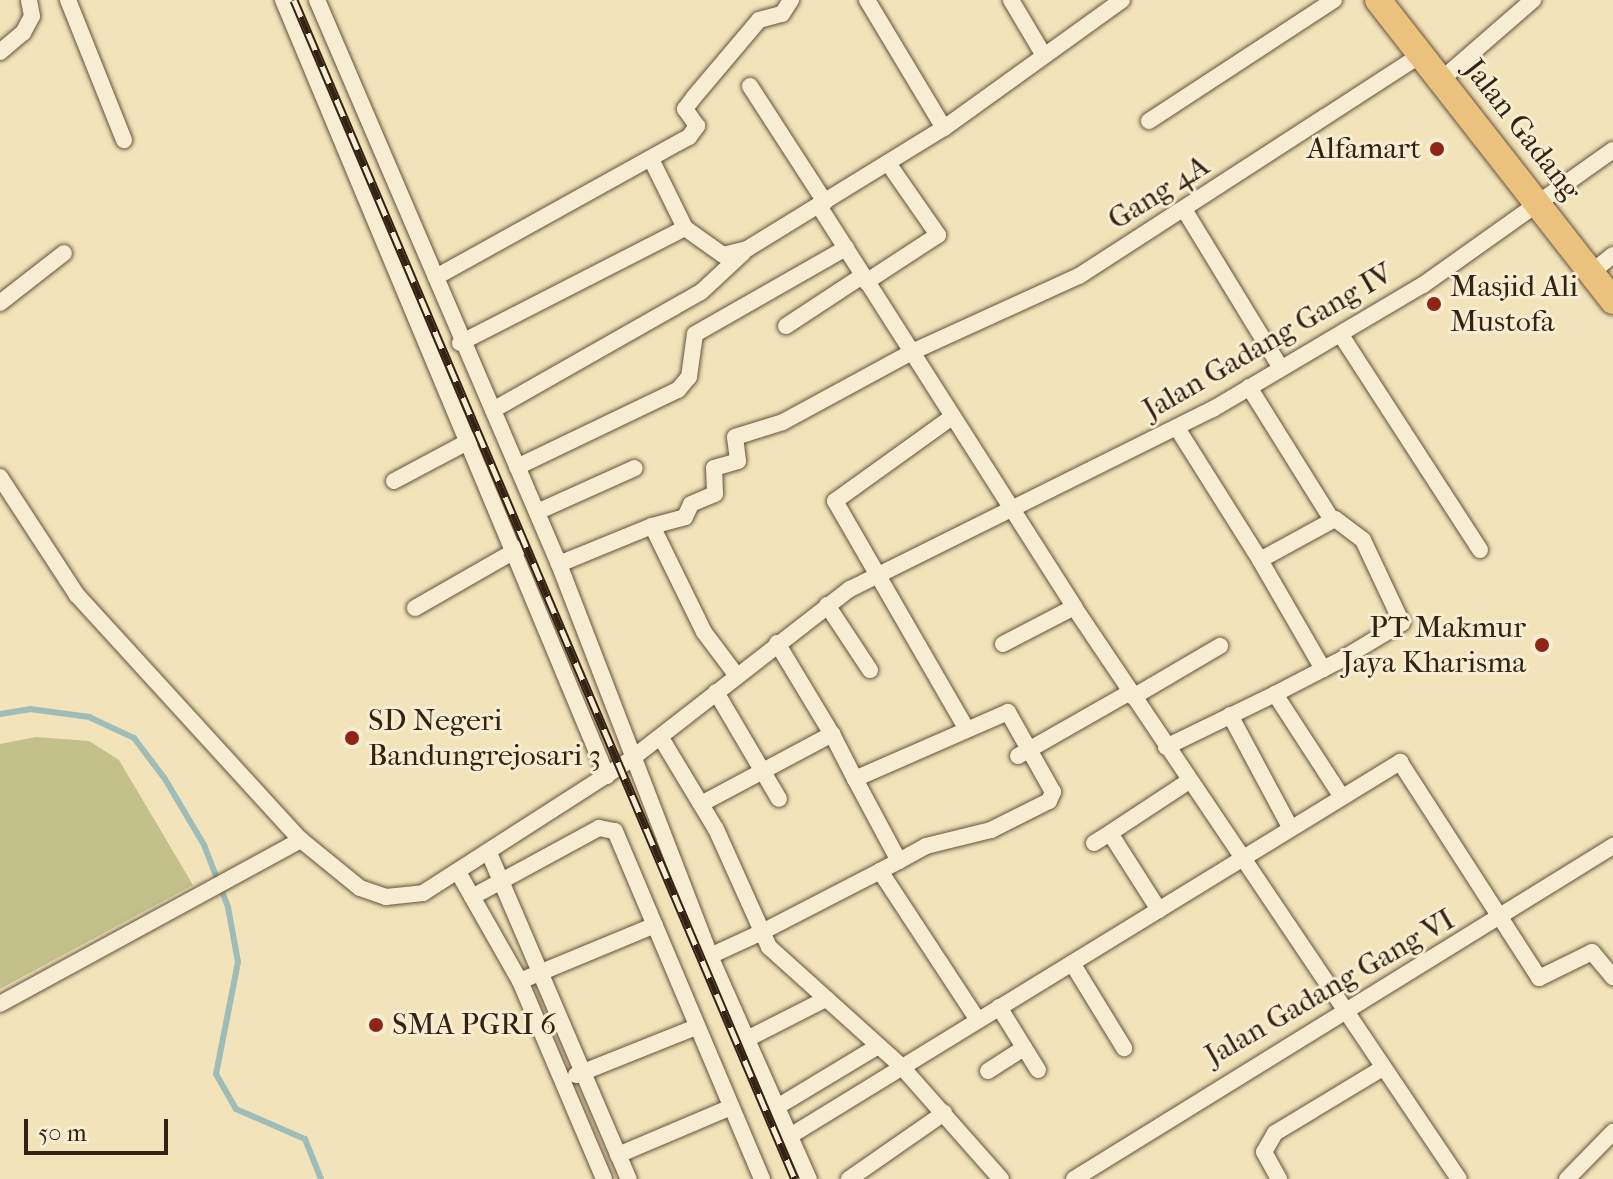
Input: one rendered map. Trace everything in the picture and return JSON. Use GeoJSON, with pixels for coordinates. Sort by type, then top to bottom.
{"type":"FeatureCollection","features":[{"type":"Feature","properties":{"kind":"highway","name":"Jalan Gadang"},"geometry":{"type":"LineString","coordinates":[[1387,3],[1422,54],[1613,301]]}},
{"type":"Feature","properties":{"kind":"street"},"geometry":{"type":"LineString","coordinates":[[0,52],[23,33],[32,16],[29,0]]}},
{"type":"Feature","properties":{"kind":"street"},"geometry":{"type":"LineString","coordinates":[[68,0],[124,140]]}},
{"type":"Feature","properties":{"kind":"street"},"geometry":{"type":"LineString","coordinates":[[283,0],[518,549],[607,776]]}},
{"type":"Feature","properties":{"kind":"street"},"geometry":{"type":"LineString","coordinates":[[317,0],[436,277],[460,343],[493,410],[559,564],[630,760],[710,956],[809,1179]]}},
{"type":"Feature","properties":{"kind":"street"},"geometry":{"type":"LineString","coordinates":[[436,277],[652,161],[689,137],[697,126],[685,109],[759,20],[782,14],[791,0]]}},
{"type":"Feature","properties":{"kind":"street"},"geometry":{"type":"LineString","coordinates":[[867,0],[944,128]]}},
{"type":"Feature","properties":{"kind":"street"},"geometry":{"type":"LineString","coordinates":[[1011,0],[1043,54]]}},
{"type":"Feature","properties":{"kind":"street"},"geometry":{"type":"LineString","coordinates":[[493,410],[701,292],[747,249],[944,128],[1122,0]]}},
{"type":"Feature","properties":{"kind":"street"},"geometry":{"type":"LineString","coordinates":[[1149,121],[1334,0]]}},
{"type":"Feature","properties":{"kind":"street"},"geometry":{"type":"LineString","coordinates":[[1442,79],[1533,0]]}},
{"type":"Feature","properties":{"kind":"street","name":"Gang 4A"},"geometry":{"type":"LineString","coordinates":[[652,526],[685,517],[691,504],[715,494],[714,468],[738,461],[736,436],[808,411],[912,352],[1079,276],[1185,211],[1422,54]]}},
{"type":"Feature","properties":{"kind":"street"},"geometry":{"type":"LineString","coordinates":[[750,86],[864,279],[1074,607],[1339,1010],[1459,1179]]}},
{"type":"Feature","properties":{"kind":"street","name":"Jalan Gadang Gang IV"},"geometry":{"type":"LineString","coordinates":[[0,477],[77,595],[301,840],[336,873],[386,897],[423,893],[489,853],[661,738],[827,605],[880,575],[1177,428],[1341,335],[1540,204],[1613,150]]}},
{"type":"Feature","properties":{"kind":"street"},"geometry":{"type":"LineString","coordinates":[[652,161],[685,228],[723,255],[747,249]]}},
{"type":"Feature","properties":{"kind":"street"},"geometry":{"type":"LineString","coordinates":[[786,326],[938,235],[888,163]]}},
{"type":"Feature","properties":{"kind":"street"},"geometry":{"type":"LineString","coordinates":[[1185,211],[1281,368]]}},
{"type":"Feature","properties":{"kind":"street"},"geometry":{"type":"LineString","coordinates":[[460,343],[685,228]]}},
{"type":"Feature","properties":{"kind":"street"},"geometry":{"type":"LineString","coordinates":[[517,467],[678,390],[689,377],[695,334],[846,248]]}},
{"type":"Feature","properties":{"kind":"street"},"geometry":{"type":"LineString","coordinates":[[0,303],[64,253]]}},
{"type":"Feature","properties":{"kind":"street"},"geometry":{"type":"LineString","coordinates":[[1592,272],[1613,255]]}},
{"type":"Feature","properties":{"kind":"street"},"geometry":{"type":"LineString","coordinates":[[1341,335],[1480,550]]}},
{"type":"Feature","properties":{"kind":"street"},"geometry":{"type":"LineString","coordinates":[[1166,747],[1323,669],[1403,621],[1363,540],[1332,520],[1249,387]]}},
{"type":"Feature","properties":{"kind":"street"},"geometry":{"type":"LineString","coordinates":[[952,417],[838,495],[836,507],[880,575],[966,728]]}},
{"type":"Feature","properties":{"kind":"street"},"geometry":{"type":"LineString","coordinates":[[1177,428],[1260,560],[1323,669]]}},
{"type":"Feature","properties":{"kind":"street"},"geometry":{"type":"LineString","coordinates":[[394,481],[471,440]]}},
{"type":"Feature","properties":{"kind":"street"},"geometry":{"type":"LineString","coordinates":[[537,512],[635,468]]}},
{"type":"Feature","properties":{"kind":"street"},"geometry":{"type":"LineString","coordinates":[[1260,560],[1332,520]]}},
{"type":"Feature","properties":{"kind":"street"},"geometry":{"type":"LineString","coordinates":[[559,564],[652,526],[704,632],[737,676]]}},
{"type":"Feature","properties":{"kind":"street"},"geometry":{"type":"LineString","coordinates":[[415,608],[518,549]]}},
{"type":"Feature","properties":{"kind":"street"},"geometry":{"type":"LineString","coordinates":[[827,605],[870,670]]}},
{"type":"Feature","properties":{"kind":"street"},"geometry":{"type":"LineString","coordinates":[[1003,644],[1074,607]]}},
{"type":"Feature","properties":{"kind":"street"},"geometry":{"type":"LineString","coordinates":[[777,643],[832,734],[899,861]]}},
{"type":"Feature","properties":{"kind":"street"},"geometry":{"type":"LineString","coordinates":[[1023,753],[1220,646]]}},
{"type":"Feature","properties":{"kind":"street"},"geometry":{"type":"LineString","coordinates":[[716,692],[779,799]]}},
{"type":"Feature","properties":{"kind":"street"},"geometry":{"type":"LineString","coordinates":[[1275,694],[1340,794]]}},
{"type":"Feature","properties":{"kind":"street"},"geometry":{"type":"LineString","coordinates":[[710,956],[899,861],[991,830],[1049,801],[1053,792],[1023,753],[1006,710],[855,779]]}},
{"type":"Feature","properties":{"kind":"street"},"geometry":{"type":"LineString","coordinates":[[1230,715],[1289,825]]}},
{"type":"Feature","properties":{"kind":"street"},"geometry":{"type":"LineString","coordinates":[[701,804],[832,734]]}},
{"type":"Feature","properties":{"kind":"street"},"geometry":{"type":"LineString","coordinates":[[661,738],[743,882],[760,933],[826,999],[901,1066],[944,1113],[994,1176]]}},
{"type":"Feature","properties":{"kind":"street"},"geometry":{"type":"LineString","coordinates":[[790,1136],[1159,910],[1289,825],[1401,762],[1539,978],[1592,952],[1613,977]]}},
{"type":"Feature","properties":{"kind":"street"},"geometry":{"type":"LineString","coordinates":[[1094,843],[1189,781]]}},
{"type":"Feature","properties":{"kind":"street"},"geometry":{"type":"LineString","coordinates":[[472,897],[500,879],[608,827],[620,837],[696,1027],[762,1179]]}},
{"type":"Feature","properties":{"kind":"street"},"geometry":{"type":"LineString","coordinates":[[1110,833],[1159,910]]}},
{"type":"Feature","properties":{"kind":"street"},"geometry":{"type":"LineString","coordinates":[[0,1004],[207,895],[301,840]]}},
{"type":"Feature","properties":{"kind":"street","name":"Jalan Gadang Gang VI"},"geometry":{"type":"LineString","coordinates":[[1074,1179],[1339,1010],[1501,920],[1613,846]]}},
{"type":"Feature","properties":{"kind":"street"},"geometry":{"type":"LineString","coordinates":[[489,853],[543,971],[629,1179]]}},
{"type":"Feature","properties":{"kind":"street"},"geometry":{"type":"LineString","coordinates":[[880,871],[978,1020]]}},
{"type":"Feature","properties":{"kind":"street"},"geometry":{"type":"LineString","coordinates":[[458,872],[520,981],[604,1179]]}},
{"type":"Feature","properties":{"kind":"street"},"geometry":{"type":"LineString","coordinates":[[520,981],[655,925]]}},
{"type":"Feature","properties":{"kind":"street"},"geometry":{"type":"LineString","coordinates":[[1072,963],[1124,1048]]}},
{"type":"Feature","properties":{"kind":"street"},"geometry":{"type":"LineString","coordinates":[[747,1039],[826,999]]}},
{"type":"Feature","properties":{"kind":"street"},"geometry":{"type":"LineString","coordinates":[[999,1007],[1038,1070]]}},
{"type":"Feature","properties":{"kind":"street"},"geometry":{"type":"LineString","coordinates":[[563,1081],[696,1027]]}},
{"type":"Feature","properties":{"kind":"street"},"geometry":{"type":"LineString","coordinates":[[777,1107],[878,1046]]}},
{"type":"Feature","properties":{"kind":"street"},"geometry":{"type":"LineString","coordinates":[[988,1071],[1024,1048]]}},
{"type":"Feature","properties":{"kind":"street"},"geometry":{"type":"LineString","coordinates":[[1279,1179],[1264,1152],[1275,1133],[1381,1069]]}},
{"type":"Feature","properties":{"kind":"street"},"geometry":{"type":"LineString","coordinates":[[618,1155],[731,1107]]}},
{"type":"Feature","properties":{"kind":"street"},"geometry":{"type":"LineString","coordinates":[[849,1179],[944,1113]]}},
{"type":"Feature","properties":{"kind":"street"},"geometry":{"type":"LineString","coordinates":[[1567,1179],[1613,1132]]}},
{"type":"Feature","properties":{"kind":"shaded area"},"geometry":{"type":"Polygon","coordinates":[[[36,737],[89,741],[119,760],[193,885],[0,989],[0,744],[36,737]]]}},
{"type":"Feature","properties":{"kind":"waterway"},"geometry":{"type":"LineString","coordinates":[[0,714],[30,709],[89,717],[134,738],[165,779],[204,845],[228,907],[238,962],[216,1074],[236,1109],[305,1139],[321,1179]]}},
{"type":"Feature","properties":{"kind":"railway"},"geometry":{"type":"LineString","coordinates":[[294,0],[795,1179]]}},
{"type":"Feature","properties":{"kind":"place","name":"Alfamart"},"geometry":{"type":"Point","coordinates":[1437,149]}},
{"type":"Feature","properties":{"kind":"place","name":"Masjid Ali Mustofa"},"geometry":{"type":"Point","coordinates":[1434,304]}},
{"type":"Feature","properties":{"kind":"place","name":"PT Makmur Jaya Kharisma"},"geometry":{"type":"Point","coordinates":[1542,645]}},
{"type":"Feature","properties":{"kind":"place","name":"SD Negeri Bandungrejosari 3"},"geometry":{"type":"Point","coordinates":[352,738]}},
{"type":"Feature","properties":{"kind":"place","name":"SMA PGRI 6"},"geometry":{"type":"Point","coordinates":[376,1025]}}]}
